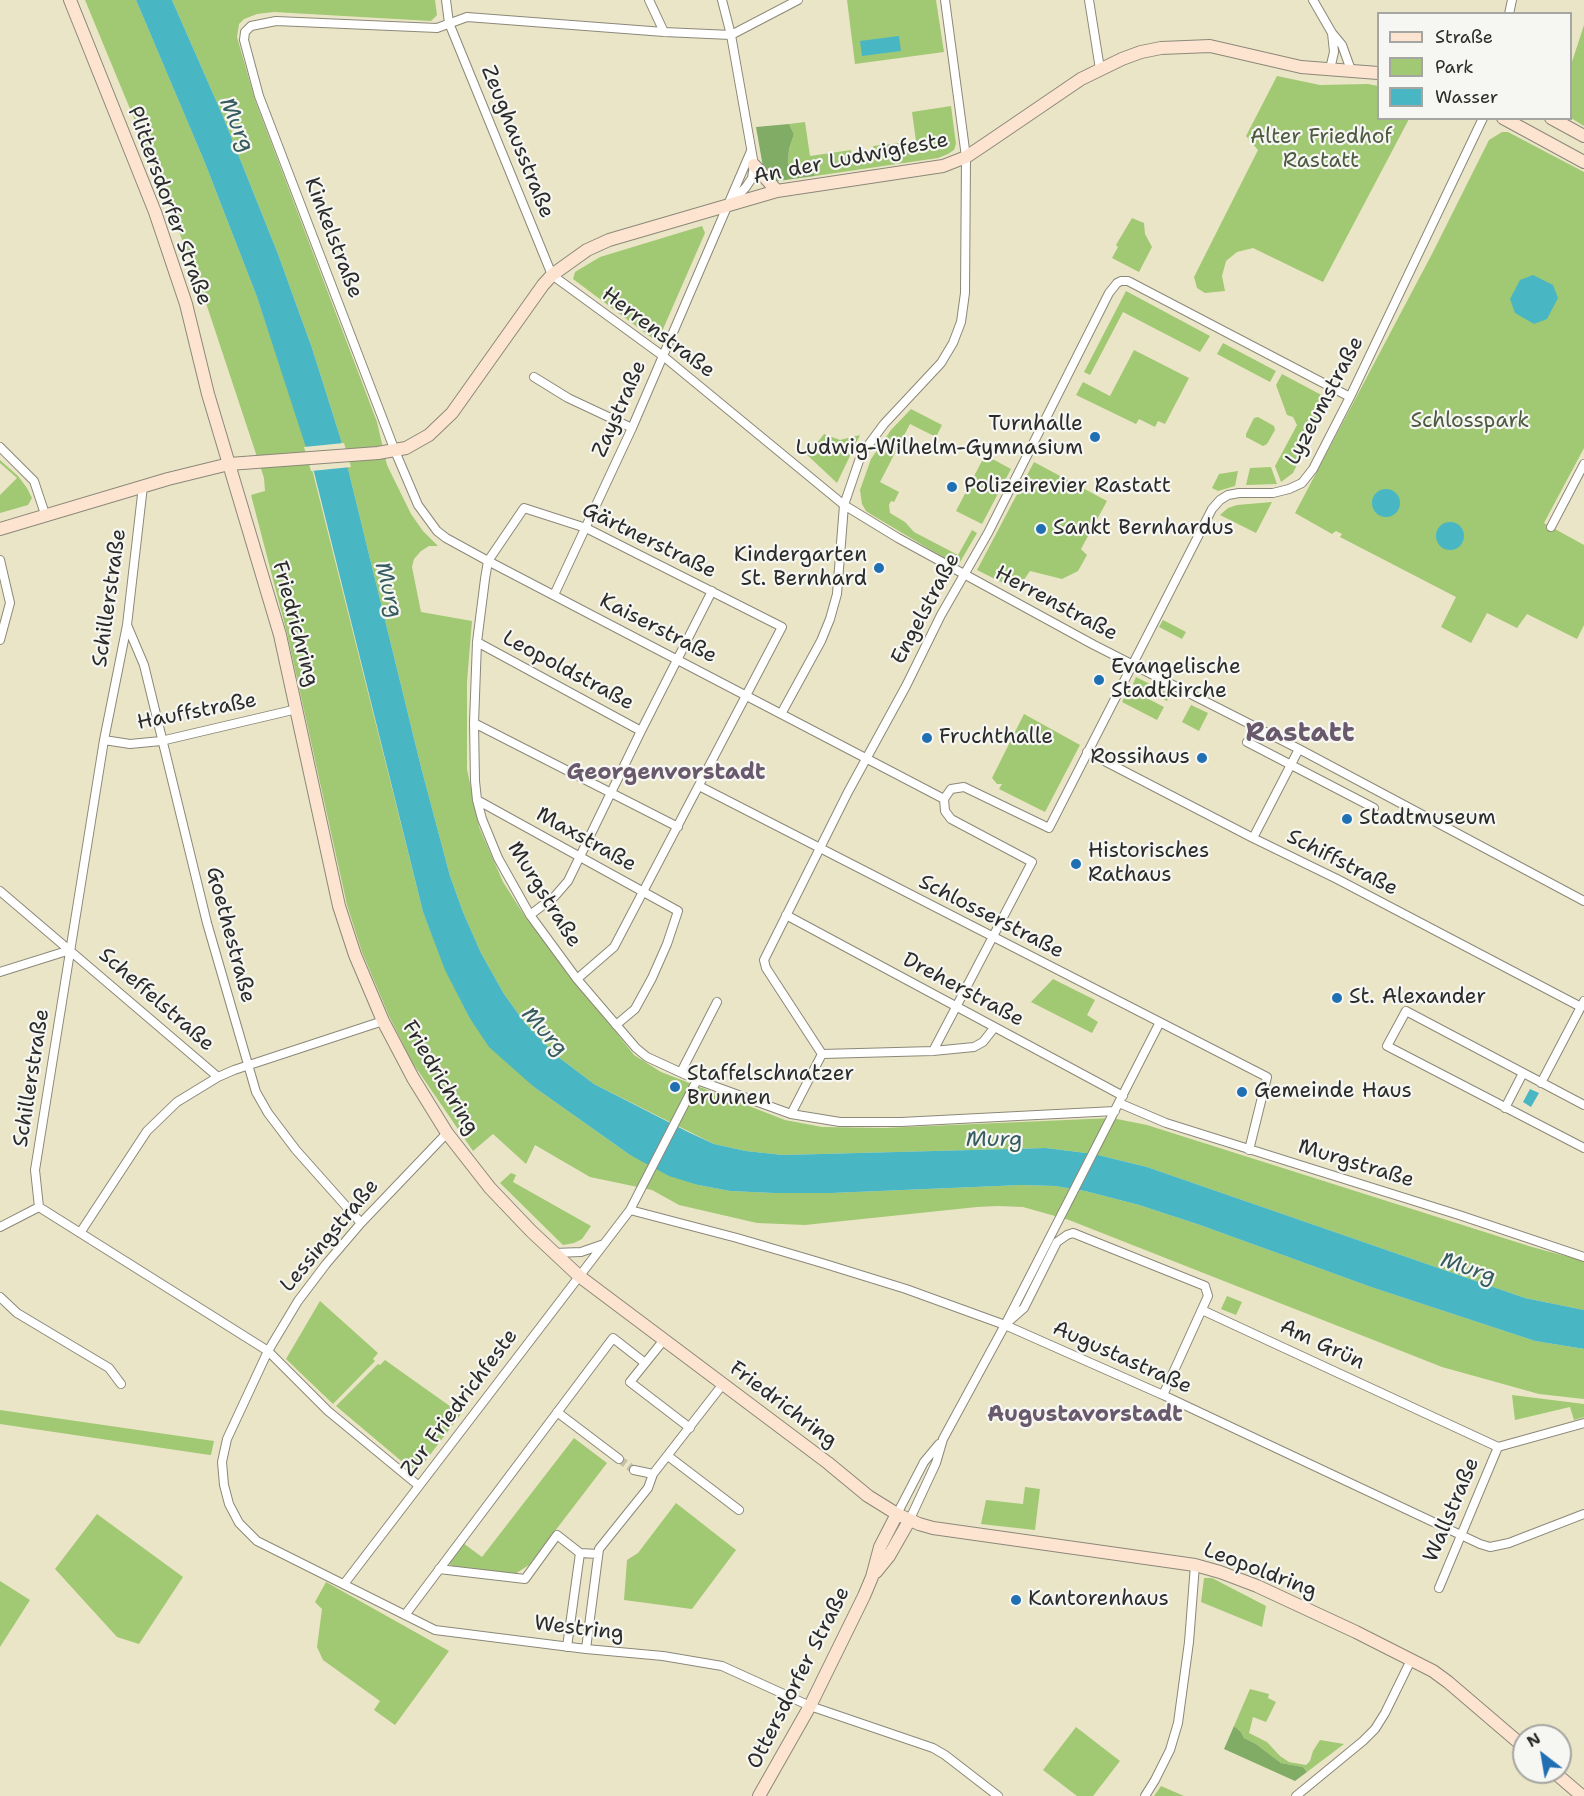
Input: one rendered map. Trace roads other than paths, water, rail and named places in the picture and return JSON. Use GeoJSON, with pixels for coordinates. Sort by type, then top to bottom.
{"type":"FeatureCollection","features":[{"type":"Feature","properties":{"kind":"street","name":"Plittersdorfer Straße"},"geometry":{"type":"LineString","coordinates":[[70,0],[171,257],[229,464]]}},
{"type":"Feature","properties":{"kind":"street","name":"Zeughausstraße"},"geometry":{"type":"LineString","coordinates":[[446,0],[449,23],[552,275]]}},
{"type":"Feature","properties":{"kind":"street"},"geometry":{"type":"LineString","coordinates":[[649,0],[664,32]]}},
{"type":"Feature","properties":{"kind":"street","name":"Zaystraße"},"geometry":{"type":"LineString","coordinates":[[722,0],[747,116],[754,165],[752,178],[730,203]]}},
{"type":"Feature","properties":{"kind":"street"},"geometry":{"type":"LineString","coordinates":[[449,23],[467,17],[731,35],[798,0]]}},
{"type":"Feature","properties":{"kind":"street"},"geometry":{"type":"LineString","coordinates":[[781,714],[821,641],[830,619],[837,594],[844,505],[861,455],[884,424],[941,363],[957,334],[963,315],[966,157],[945,0]]}},
{"type":"Feature","properties":{"kind":"street"},"geometry":{"type":"LineString","coordinates":[[1089,0],[1100,69]]}},
{"type":"Feature","properties":{"kind":"street"},"geometry":{"type":"LineString","coordinates":[[1313,0],[1332,33],[1342,45],[1351,70]]}},
{"type":"Feature","properties":{"kind":"street","name":"Kinkelstraße"},"geometry":{"type":"LineString","coordinates":[[395,451],[259,96],[244,36],[254,25],[276,21],[437,28],[449,23]]}},
{"type":"Feature","properties":{"kind":"street"},"geometry":{"type":"LineString","coordinates":[[1330,69],[1334,52],[1332,33]]}},
{"type":"Feature","properties":{"kind":"street","name":"An der Ludwigfeste"},"geometry":{"type":"LineString","coordinates":[[0,529],[143,486],[229,464],[395,451],[429,435],[452,413],[528,305],[552,275],[587,250],[609,240],[777,191],[943,166],[966,157],[1081,79],[1122,59],[1161,48],[1210,46],[1301,67],[1377,73]]}},
{"type":"Feature","properties":{"kind":"street","name":"Lyzeumstraße"},"geometry":{"type":"LineString","coordinates":[[944,799],[951,789],[964,787],[1048,828],[1216,503],[1228,495],[1282,491],[1302,483],[1313,469],[1483,120]]}},
{"type":"Feature","properties":{"kind":"street"},"geometry":{"type":"LineString","coordinates":[[1507,120],[1584,162]]}},
{"type":"Feature","properties":{"kind":"street"},"geometry":{"type":"LineString","coordinates":[[1555,120],[1584,136]]}},
{"type":"Feature","properties":{"kind":"street","name":"Zaystraße"},"geometry":{"type":"LineString","coordinates":[[554,595],[632,428],[751,151]]}},
{"type":"Feature","properties":{"kind":"street"},"geometry":{"type":"LineString","coordinates":[[754,165],[777,191]]}},
{"type":"Feature","properties":{"kind":"street","name":"Herrenstraße"},"geometry":{"type":"LineString","coordinates":[[552,275],[663,356],[844,505],[964,575],[1131,664],[1299,749],[1584,901]]}},
{"type":"Feature","properties":{"kind":"street","name":"Engelstraße"},"geometry":{"type":"LineString","coordinates":[[822,1054],[766,968],[765,956],[819,848],[988,533],[1109,292],[1121,280],[1128,280],[1350,397]]}},
{"type":"Feature","properties":{"kind":"street"},"geometry":{"type":"LineString","coordinates":[[534,377],[568,398],[632,428]]}},
{"type":"Feature","properties":{"kind":"street"},"geometry":{"type":"LineString","coordinates":[[0,447],[34,481],[40,493],[46,517]]}},
{"type":"Feature","properties":{"kind":"street","name":"Kaiserstraße"},"geometry":{"type":"LineString","coordinates":[[395,451],[418,505],[437,531],[447,538],[944,799]]}},
{"type":"Feature","properties":{"kind":"street","name":"Friedrichring"},"geometry":{"type":"LineString","coordinates":[[229,464],[280,635],[339,906],[355,955],[383,1021],[413,1078],[447,1133],[490,1188],[579,1276],[868,1496],[909,1521]]}},
{"type":"Feature","properties":{"kind":"street"},"geometry":{"type":"LineString","coordinates":[[1551,527],[1584,464]]}},
{"type":"Feature","properties":{"kind":"street","name":"Schillerstraße"},"geometry":{"type":"LineString","coordinates":[[39,1207],[35,1170],[104,740],[127,625],[143,486]]}},
{"type":"Feature","properties":{"kind":"street","name":"Gärtnerstraße"},"geometry":{"type":"LineString","coordinates":[[488,561],[524,508],[586,528],[782,627],[746,695]]}},
{"type":"Feature","properties":{"kind":"street"},"geometry":{"type":"LineString","coordinates":[[0,560],[10,603],[0,640]]}},
{"type":"Feature","properties":{"kind":"street","name":"Murgstraße"},"geometry":{"type":"LineString","coordinates":[[488,561],[477,642],[474,723],[475,781],[482,819],[498,858],[530,915],[577,979],[636,1048],[647,1057],[697,1080],[791,1114],[840,1122],[901,1122],[1119,1104],[1166,1123],[1460,1215],[1584,1257]]}},
{"type":"Feature","properties":{"kind":"street"},"geometry":{"type":"LineString","coordinates":[[530,915],[561,890],[712,591]]}},
{"type":"Feature","properties":{"kind":"street","name":"Goethestraße"},"geometry":{"type":"LineString","coordinates":[[127,625],[144,665],[207,923],[248,1065],[261,1101],[279,1129],[361,1223]]}},
{"type":"Feature","properties":{"kind":"street","name":"Leopoldstraße"},"geometry":{"type":"LineString","coordinates":[[477,642],[641,731]]}},
{"type":"Feature","properties":{"kind":"street"},"geometry":{"type":"LineString","coordinates":[[577,979],[614,947],[746,695]]}},
{"type":"Feature","properties":{"kind":"street","name":"Hauffstraße"},"geometry":{"type":"LineString","coordinates":[[104,740],[130,744],[161,741],[297,709]]}},
{"type":"Feature","properties":{"kind":"street"},"geometry":{"type":"LineString","coordinates":[[474,723],[678,827]]}},
{"type":"Feature","properties":{"kind":"street"},"geometry":{"type":"LineString","coordinates":[[1247,742],[1374,808]]}},
{"type":"Feature","properties":{"kind":"street"},"geometry":{"type":"LineString","coordinates":[[1253,838],[1299,749]]}},
{"type":"Feature","properties":{"kind":"street","name":"Schiffstraße"},"geometry":{"type":"LineString","coordinates":[[1087,752],[1582,1004]]}},
{"type":"Feature","properties":{"kind":"street","name":"Schlosserstraße"},"geometry":{"type":"LineString","coordinates":[[699,786],[1159,1024],[1267,1077],[1249,1150]]}},
{"type":"Feature","properties":{"kind":"street"},"geometry":{"type":"LineString","coordinates":[[933,1051],[1032,862],[951,819],[945,811],[944,799]]}},
{"type":"Feature","properties":{"kind":"street","name":"Maxstraße"},"geometry":{"type":"LineString","coordinates":[[477,800],[678,911],[652,978],[635,1009],[616,1025]]}},
{"type":"Feature","properties":{"kind":"street","name":"Scheffelstraße"},"geometry":{"type":"LineString","coordinates":[[0,891],[218,1077]]}},
{"type":"Feature","properties":{"kind":"street","name":"Dreherstraße"},"geometry":{"type":"LineString","coordinates":[[786,915],[995,1028],[1119,1104]]}},
{"type":"Feature","properties":{"kind":"street","name":"Scheffelstraße"},"geometry":{"type":"LineString","coordinates":[[0,972],[70,950]]}},
{"type":"Feature","properties":{"kind":"street"},"geometry":{"type":"LineString","coordinates":[[681,1072],[717,1002]]}},
{"type":"Feature","properties":{"kind":"street"},"geometry":{"type":"LineString","coordinates":[[1541,1083],[1582,1004]]}},
{"type":"Feature","properties":{"kind":"street"},"geometry":{"type":"LineString","coordinates":[[1584,1105],[1406,1011],[1387,1046],[1584,1148]]}},
{"type":"Feature","properties":{"kind":"street"},"geometry":{"type":"LineString","coordinates":[[80,1233],[147,1131],[177,1102],[218,1077],[248,1065],[383,1021]]}},
{"type":"Feature","properties":{"kind":"street","name":"Ottersdorfer Straße"},"geometry":{"type":"LineString","coordinates":[[872,1577],[889,1556],[909,1521],[936,1464],[944,1439],[1159,1024]]}},
{"type":"Feature","properties":{"kind":"street"},"geometry":{"type":"LineString","coordinates":[[791,1114],[822,1054],[933,1051],[979,1045],[995,1028]]}},
{"type":"Feature","properties":{"kind":"street"},"geometry":{"type":"LineString","coordinates":[[1505,1108],[1523,1073]]}},
{"type":"Feature","properties":{"kind":"street","name":"Zur Friedrichfeste"},"geometry":{"type":"LineString","coordinates":[[344,1584],[630,1210],[697,1080]]}},
{"type":"Feature","properties":{"kind":"street","name":"Lessingstraße"},"geometry":{"type":"LineString","coordinates":[[227,1439],[268,1351],[298,1301],[361,1223],[447,1133]]}},
{"type":"Feature","properties":{"kind":"street"},"geometry":{"type":"LineString","coordinates":[[0,1227],[39,1207],[268,1351],[328,1411],[419,1486]]}},
{"type":"Feature","properties":{"kind":"street","name":"Augustastraße"},"geometry":{"type":"LineString","coordinates":[[630,1210],[833,1266],[906,1289],[1005,1325],[1163,1395],[1460,1536],[1490,1547],[1584,1514]]}},
{"type":"Feature","properties":{"kind":"street","name":"Ottersdorfer Straße"},"geometry":{"type":"LineString","coordinates":[[1005,1325],[1024,1308],[1057,1242],[1062,1237],[1073,1233],[1205,1286],[1208,1296],[1202,1310]]}},
{"type":"Feature","properties":{"kind":"street"},"geometry":{"type":"LineString","coordinates":[[554,1253],[581,1252],[604,1244]]}},
{"type":"Feature","properties":{"kind":"street"},"geometry":{"type":"LineString","coordinates":[[0,1297],[17,1313],[109,1368],[121,1384]]}},
{"type":"Feature","properties":{"kind":"street"},"geometry":{"type":"LineString","coordinates":[[1163,1395],[1202,1310]]}},
{"type":"Feature","properties":{"kind":"street","name":"Am Grün"},"geometry":{"type":"LineString","coordinates":[[1202,1310],[1498,1447]]}},
{"type":"Feature","properties":{"kind":"street"},"geometry":{"type":"LineString","coordinates":[[405,1615],[613,1338],[645,1363]]}},
{"type":"Feature","properties":{"kind":"street"},"geometry":{"type":"LineString","coordinates":[[663,1341],[630,1382],[690,1428]]}},
{"type":"Feature","properties":{"kind":"street"},"geometry":{"type":"LineString","coordinates":[[586,1649],[599,1549],[648,1488],[653,1474],[723,1384]]}},
{"type":"Feature","properties":{"kind":"street"},"geometry":{"type":"LineString","coordinates":[[557,1412],[619,1459]]}},
{"type":"Feature","properties":{"kind":"street"},"geometry":{"type":"LineString","coordinates":[[1498,1447],[1584,1423]]}},
{"type":"Feature","properties":{"kind":"street","name":"Westring"},"geometry":{"type":"LineString","coordinates":[[227,1439],[222,1462],[224,1485],[229,1504],[239,1523],[257,1541],[435,1629],[567,1647],[663,1656],[722,1666],[751,1677],[810,1706],[933,1748],[998,1796]]}},
{"type":"Feature","properties":{"kind":"street","name":"Ottersdorfer Straße"},"geometry":{"type":"LineString","coordinates":[[759,1796],[810,1706],[872,1577],[880,1547],[897,1514],[924,1462],[944,1439]]}},
{"type":"Feature","properties":{"kind":"street","name":"Wallstraße"},"geometry":{"type":"LineString","coordinates":[[1439,1588],[1498,1447]]}},
{"type":"Feature","properties":{"kind":"street"},"geometry":{"type":"LineString","coordinates":[[668,1456],[740,1510]]}},
{"type":"Feature","properties":{"kind":"street"},"geometry":{"type":"LineString","coordinates":[[634,1470],[653,1474]]}},
{"type":"Feature","properties":{"kind":"street","name":"Leopoldring"},"geometry":{"type":"LineString","coordinates":[[909,1521],[956,1531],[1195,1565],[1220,1572],[1257,1586],[1411,1660],[1448,1682],[1512,1737]]}},
{"type":"Feature","properties":{"kind":"street"},"geometry":{"type":"LineString","coordinates":[[439,1569],[525,1579],[557,1535],[580,1553],[598,1554]]}},
{"type":"Feature","properties":{"kind":"street"},"geometry":{"type":"LineString","coordinates":[[567,1647],[580,1553]]}},
{"type":"Feature","properties":{"kind":"street"},"geometry":{"type":"LineString","coordinates":[[1144,1796],[1170,1750],[1178,1723],[1190,1633],[1195,1565]]}},
{"type":"Feature","properties":{"kind":"street"},"geometry":{"type":"LineString","coordinates":[[1296,1796],[1375,1729],[1411,1660]]}},
{"type":"Feature","properties":{"kind":"street"},"geometry":{"type":"LineString","coordinates":[[1568,1784],[1582,1796]]}},
{"type":"Feature","properties":{"kind":"water"},"geometry":{"type":"Polygon","coordinates":[[[136,0],[172,0],[222,114],[278,254],[312,348],[341,440],[450,876],[481,953],[504,994],[525,1023],[557,1056],[594,1084],[688,1132],[714,1144],[746,1151],[783,1155],[1046,1148],[1094,1154],[1147,1167],[1525,1298],[1584,1310],[1584,1349],[1535,1341],[1371,1287],[1200,1225],[1139,1205],[1085,1191],[1055,1186],[1022,1185],[832,1193],[773,1193],[730,1191],[698,1185],[669,1176],[630,1155],[534,1087],[489,1047],[469,1017],[445,970],[423,912],[314,472],[257,297],[205,163],[136,0]]]}},
{"type":"Feature","properties":{"kind":"water"},"geometry":{"type":"Polygon","coordinates":[[[899,36],[901,51],[862,56],[860,41],[899,36]]]}},
{"type":"Feature","properties":{"kind":"water"},"geometry":{"type":"Polygon","coordinates":[[[1533,275],[1553,285],[1558,298],[1547,319],[1534,324],[1515,313],[1510,299],[1520,280],[1533,275]]]}},
{"type":"Feature","properties":{"kind":"water"},"geometry":{"type":"Polygon","coordinates":[[[1386,489],[1396,493],[1400,503],[1396,513],[1386,517],[1376,513],[1372,503],[1376,493],[1386,489]]]}},
{"type":"Feature","properties":{"kind":"water"},"geometry":{"type":"Polygon","coordinates":[[[1450,522],[1460,526],[1464,536],[1460,546],[1450,550],[1440,546],[1436,536],[1440,526],[1450,522]]]}},
{"type":"Feature","properties":{"kind":"water"},"geometry":{"type":"Polygon","coordinates":[[[1530,1089],[1539,1093],[1531,1107],[1523,1102],[1530,1089]]]}},
{"type":"Feature","properties":{"kind":"tunnel"},"geometry":{"type":"LineString","coordinates":[[619,1459],[634,1470]]}},
{"type":"Feature","properties":{"kind":"place","name":"Turnhalle Ludwig-Wilhelm-Gymnasium"},"geometry":{"type":"Point","coordinates":[1095,437]}},
{"type":"Feature","properties":{"kind":"place","name":"Polizeirevier Rastatt"},"geometry":{"type":"Point","coordinates":[952,487]}},
{"type":"Feature","properties":{"kind":"place","name":"Sankt Bernhardus"},"geometry":{"type":"Point","coordinates":[1041,529]}},
{"type":"Feature","properties":{"kind":"place","name":"Kindergarten St. Bernhard"},"geometry":{"type":"Point","coordinates":[879,568]}},
{"type":"Feature","properties":{"kind":"place","name":"Evangelische Stadtkirche"},"geometry":{"type":"Point","coordinates":[1099,680]}},
{"type":"Feature","properties":{"kind":"place","name":"Fruchthalle"},"geometry":{"type":"Point","coordinates":[927,738]}},
{"type":"Feature","properties":{"kind":"place","name":"Rossihaus"},"geometry":{"type":"Point","coordinates":[1202,758]}},
{"type":"Feature","properties":{"kind":"place","name":"Stadtmuseum"},"geometry":{"type":"Point","coordinates":[1347,819]}},
{"type":"Feature","properties":{"kind":"place","name":"Historisches Rathaus"},"geometry":{"type":"Point","coordinates":[1076,864]}},
{"type":"Feature","properties":{"kind":"place","name":"St. Alexander"},"geometry":{"type":"Point","coordinates":[1337,998]}},
{"type":"Feature","properties":{"kind":"place","name":"Staffelschnatzer Brunnen"},"geometry":{"type":"Point","coordinates":[675,1087]}},
{"type":"Feature","properties":{"kind":"place","name":"Gemeinde Haus"},"geometry":{"type":"Point","coordinates":[1242,1092]}},
{"type":"Feature","properties":{"kind":"place","name":"Kantorenhaus"},"geometry":{"type":"Point","coordinates":[1016,1600]}},
{"type":"Feature","properties":{"kind":"district","name":"Rastatt"},"geometry":{"type":"Point","coordinates":[1300,734]}},
{"type":"Feature","properties":{"kind":"district","name":"Georgenvorstadt"},"geometry":{"type":"Point","coordinates":[666,773]}},
{"type":"Feature","properties":{"kind":"district","name":"Augustavorstadt"},"geometry":{"type":"Point","coordinates":[1085,1415]}},
{"type":"Feature","properties":{"kind":"water label","name":"Murg"},"geometry":{"type":"Point","coordinates":[236,125]}},
{"type":"Feature","properties":{"kind":"water label","name":"Murg"},"geometry":{"type":"Point","coordinates":[388,590]}},
{"type":"Feature","properties":{"kind":"water label","name":"Murg"},"geometry":{"type":"Point","coordinates":[544,1032]}},
{"type":"Feature","properties":{"kind":"water label","name":"Murg"},"geometry":{"type":"Point","coordinates":[994,1140]}},
{"type":"Feature","properties":{"kind":"water label","name":"Murg"},"geometry":{"type":"Point","coordinates":[1468,1269]}},
{"type":"Feature","properties":{"kind":"park label","name":"Alter Friedhof Rastatt"},"geometry":{"type":"Point","coordinates":[1321,150]}},
{"type":"Feature","properties":{"kind":"park label","name":"Schlosspark"},"geometry":{"type":"Point","coordinates":[1470,422]}}]}
